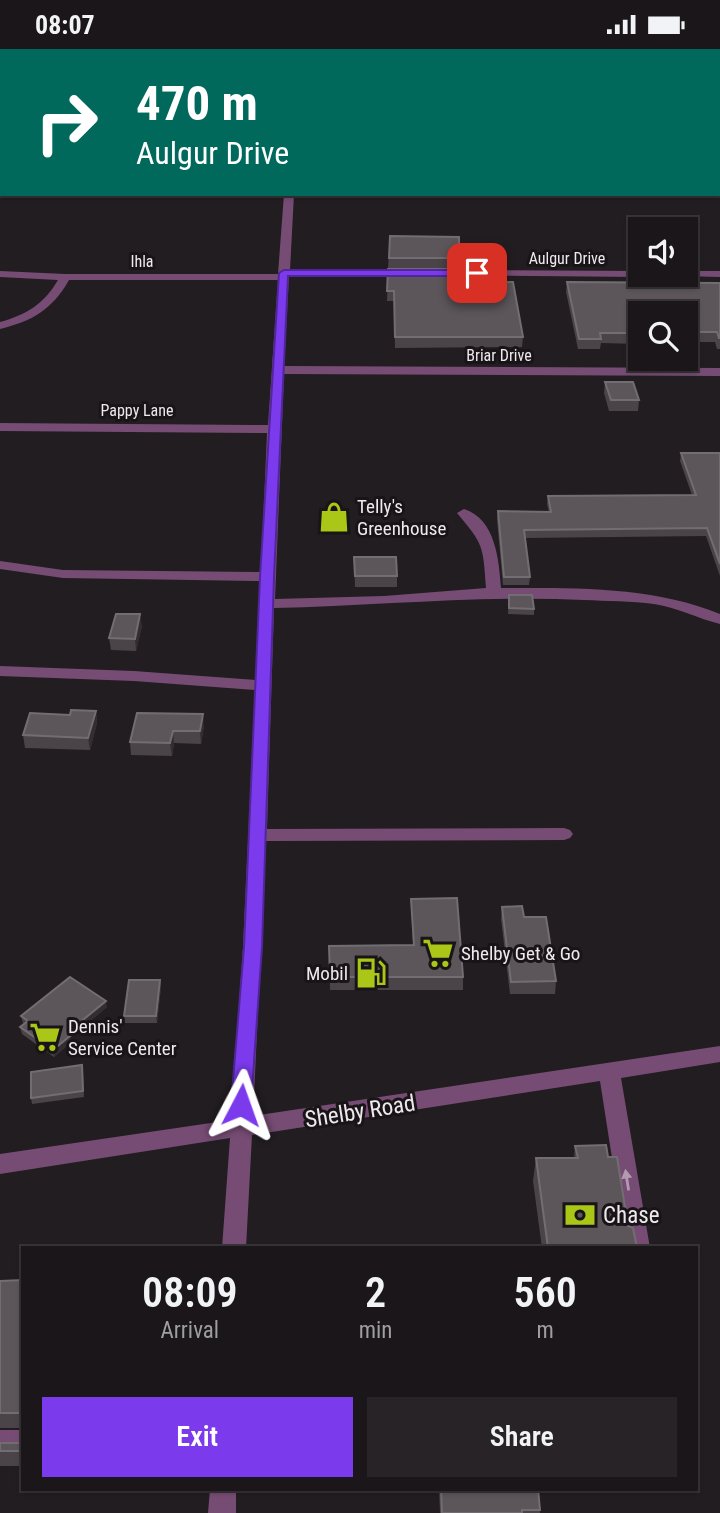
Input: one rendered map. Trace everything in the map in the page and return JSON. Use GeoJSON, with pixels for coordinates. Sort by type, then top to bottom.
{"type":"FeatureCollection","features":[{"type":"Feature","properties":{"kind":"street"},"geometry":{"type":"LineString","coordinates":[[234,1246],[253,947],[274,429],[289,196]]}},
{"type":"Feature","properties":{"kind":"street","name":"Ihla"},"geometry":{"type":"LineString","coordinates":[[0,274],[65,277],[283,275]]}},
{"type":"Feature","properties":{"kind":"street","name":"Aulgur Drive"},"geometry":{"type":"LineString","coordinates":[[283,275],[628,274]]}},
{"type":"Feature","properties":{"kind":"street"},"geometry":{"type":"LineString","coordinates":[[698,274],[720,274]]}},
{"type":"Feature","properties":{"kind":"street"},"geometry":{"type":"LineString","coordinates":[[0,326],[42,310],[53,299],[65,277]]}},
{"type":"Feature","properties":{"kind":"street","name":"Briar Drive"},"geometry":{"type":"LineString","coordinates":[[278,370],[720,372]]}},
{"type":"Feature","properties":{"kind":"street","name":"Pappy Lane"},"geometry":{"type":"LineString","coordinates":[[0,427],[274,429]]}},
{"type":"Feature","properties":{"kind":"street"},"geometry":{"type":"LineString","coordinates":[[464,513],[478,524],[487,538],[494,593]]}},
{"type":"Feature","properties":{"kind":"street"},"geometry":{"type":"LineString","coordinates":[[0,565],[64,574],[267,577]]}},
{"type":"Feature","properties":{"kind":"street"},"geometry":{"type":"LineString","coordinates":[[267,604],[384,601],[494,593],[650,599],[688,606],[720,619]]}},
{"type":"Feature","properties":{"kind":"street"},"geometry":{"type":"LineString","coordinates":[[0,671],[134,676],[263,686]]}},
{"type":"Feature","properties":{"kind":"street"},"geometry":{"type":"LineString","coordinates":[[257,835],[564,834]]}},
{"type":"Feature","properties":{"kind":"street","name":"Shelby Road"},"geometry":{"type":"LineString","coordinates":[[0,1164],[720,1054]]}},
{"type":"Feature","properties":{"kind":"street"},"geometry":{"type":"LineString","coordinates":[[609,1071],[638,1246]]}},
{"type":"Feature","properties":{"kind":"street"},"geometry":{"type":"LineString","coordinates":[[0,1443],[21,1443]]}},
{"type":"Feature","properties":{"kind":"street"},"geometry":{"type":"LineString","coordinates":[[222,1513],[223,1491]]}},
{"type":"Feature","properties":{"kind":"building"},"geometry":{"type":"Polygon","coordinates":[[[390,236],[459,237],[459,258],[389,258],[390,236]]]}},
{"type":"Feature","properties":{"kind":"building"},"geometry":{"type":"Polygon","coordinates":[[[388,269],[460,269],[460,281],[513,282],[523,337],[395,337],[394,291],[387,291],[388,269]]]}},
{"type":"Feature","properties":{"kind":"building"},"geometry":{"type":"Polygon","coordinates":[[[567,282],[628,282],[628,287],[698,287],[698,283],[720,283],[720,338],[717,332],[698,332],[698,301],[628,301],[628,333],[600,333],[601,339],[579,339],[567,282]]]}},
{"type":"Feature","properties":{"kind":"building"},"geometry":{"type":"Polygon","coordinates":[[[605,382],[633,382],[639,400],[611,400],[605,382]]]}},
{"type":"Feature","properties":{"kind":"building"},"geometry":{"type":"Polygon","coordinates":[[[681,453],[720,453],[720,564],[707,528],[524,530],[530,577],[504,577],[498,511],[551,512],[548,496],[696,495],[681,453]]]}},
{"type":"Feature","properties":{"kind":"building"},"geometry":{"type":"Polygon","coordinates":[[[354,557],[396,557],[397,576],[355,576],[354,557]]]}},
{"type":"Feature","properties":{"kind":"building"},"geometry":{"type":"Polygon","coordinates":[[[509,595],[532,595],[534,609],[509,608],[509,595]]]}},
{"type":"Feature","properties":{"kind":"building"},"geometry":{"type":"Polygon","coordinates":[[[116,614],[140,614],[135,639],[109,638],[116,614]]]}},
{"type":"Feature","properties":{"kind":"building"},"geometry":{"type":"Polygon","coordinates":[[[71,710],[96,711],[88,738],[23,735],[30,713],[70,715],[71,710]]]}},
{"type":"Feature","properties":{"kind":"building"},"geometry":{"type":"Polygon","coordinates":[[[137,713],[203,714],[200,731],[173,731],[170,743],[130,742],[137,713]]]}},
{"type":"Feature","properties":{"kind":"building"},"geometry":{"type":"Polygon","coordinates":[[[457,898],[463,977],[330,977],[329,946],[414,945],[411,899],[457,898]]]}},
{"type":"Feature","properties":{"kind":"building"},"geometry":{"type":"Polygon","coordinates":[[[522,906],[524,917],[546,917],[556,981],[511,982],[502,907],[522,906]]]}},
{"type":"Feature","properties":{"kind":"building"},"geometry":{"type":"Polygon","coordinates":[[[70,977],[106,1001],[67,1033],[70,1036],[53,1050],[20,1027],[28,1021],[21,1016],[70,977]]]}},
{"type":"Feature","properties":{"kind":"building"},"geometry":{"type":"Polygon","coordinates":[[[129,980],[160,980],[156,1016],[124,1016],[129,980]]]}},
{"type":"Feature","properties":{"kind":"building"},"geometry":{"type":"Polygon","coordinates":[[[82,1065],[83,1091],[31,1098],[31,1072],[82,1065]]]}},
{"type":"Feature","properties":{"kind":"building","name":"Chase"},"geometry":{"type":"Polygon","coordinates":[[[606,1145],[608,1157],[617,1157],[628,1226],[633,1228],[637,1246],[548,1246],[536,1158],[578,1158],[575,1146],[606,1145]]]}},
{"type":"Feature","properties":{"kind":"building"},"geometry":{"type":"Polygon","coordinates":[[[21,1280],[21,1451],[0,1451],[0,1443],[20,1443],[20,1413],[0,1413],[0,1281],[21,1280]]]}},
{"type":"Feature","properties":{"kind":"building"},"geometry":{"type":"Polygon","coordinates":[[[441,1491],[538,1491],[540,1510],[522,1510],[522,1513],[442,1513],[441,1491]]]}},
{"type":"Feature","properties":{"kind":"place","name":"Telly's Greenhouse"},"geometry":{"type":"Point","coordinates":[334,517]}},
{"type":"Feature","properties":{"kind":"place","name":"Shelby Get & Go"},"geometry":{"type":"Point","coordinates":[438,953]}},
{"type":"Feature","properties":{"kind":"place","name":"Mobil"},"geometry":{"type":"Point","coordinates":[371,973]}},
{"type":"Feature","properties":{"kind":"place","name":"Dennis' Service Center"},"geometry":{"type":"Point","coordinates":[45,1037]}},
{"type":"Feature","properties":{"kind":"place","name":"Chase"},"geometry":{"type":"Point","coordinates":[580,1215]}},
{"type":"Feature","properties":{"kind":"route"},"geometry":{"type":"LineString","coordinates":[[241,1105],[253,947],[267,577],[284,273],[477,273]]}}]}
